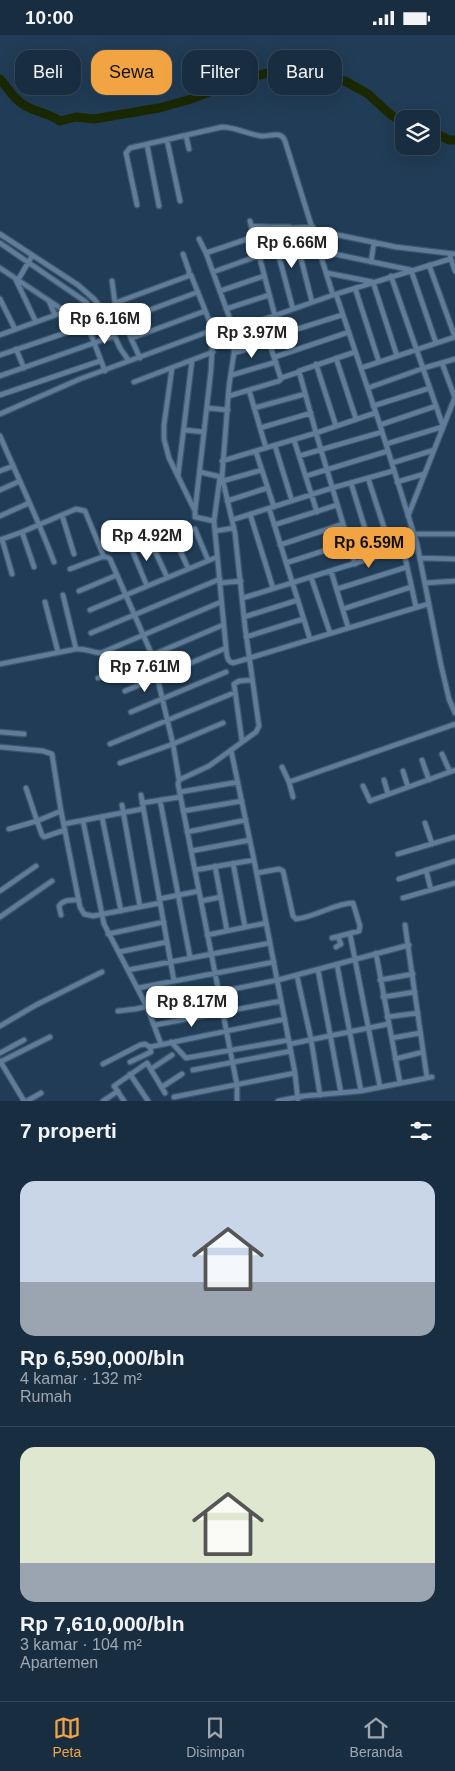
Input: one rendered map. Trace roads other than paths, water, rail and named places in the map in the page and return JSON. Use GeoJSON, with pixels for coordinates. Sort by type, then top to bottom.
{"type":"FeatureCollection","features":[{"type":"Feature","properties":{"kind":"street"},"geometry":{"type":"LineString","coordinates":[[136,205],[126,153],[130,148],[224,127],[261,136],[283,136],[334,295],[368,388],[414,534],[428,604],[455,713]]}},
{"type":"Feature","properties":{"kind":"street"},"geometry":{"type":"LineString","coordinates":[[186,136],[189,149]]}},
{"type":"Feature","properties":{"kind":"street"},"geometry":{"type":"LineString","coordinates":[[167,140],[180,201]]}},
{"type":"Feature","properties":{"kind":"street"},"geometry":{"type":"LineString","coordinates":[[147,145],[159,205]]}},
{"type":"Feature","properties":{"kind":"street"},"geometry":{"type":"LineString","coordinates":[[276,316],[258,256],[251,224],[314,229],[374,242],[452,255]]}},
{"type":"Feature","properties":{"kind":"street"},"geometry":{"type":"LineString","coordinates":[[271,227],[293,309]]}},
{"type":"Feature","properties":{"kind":"street"},"geometry":{"type":"LineString","coordinates":[[291,228],[294,231],[312,302]]}},
{"type":"Feature","properties":{"kind":"street"},"geometry":{"type":"LineString","coordinates":[[0,234],[78,285],[94,299],[102,309],[114,336],[129,361]]}},
{"type":"Feature","properties":{"kind":"street"},"geometry":{"type":"LineString","coordinates":[[206,253],[254,237]]}},
{"type":"Feature","properties":{"kind":"street"},"geometry":{"type":"LineString","coordinates":[[199,239],[206,253],[234,330],[232,375],[229,386],[221,478],[214,521],[227,658],[232,663],[428,604]]}},
{"type":"Feature","properties":{"kind":"street"},"geometry":{"type":"LineString","coordinates":[[370,262],[374,242]]}},
{"type":"Feature","properties":{"kind":"street"},"geometry":{"type":"LineString","coordinates":[[0,243],[86,302],[92,311]]}},
{"type":"Feature","properties":{"kind":"street"},"geometry":{"type":"LineString","coordinates":[[320,251],[411,270]]}},
{"type":"Feature","properties":{"kind":"street"},"geometry":{"type":"LineString","coordinates":[[183,254],[189,275],[192,277],[213,330],[213,352],[194,515],[197,518],[214,521]]}},
{"type":"Feature","properties":{"kind":"street"},"geometry":{"type":"LineString","coordinates":[[0,414],[80,379],[213,330],[234,330],[312,302],[430,265],[452,255]]}},
{"type":"Feature","properties":{"kind":"street"},"geometry":{"type":"LineString","coordinates":[[452,255],[455,271]]}},
{"type":"Feature","properties":{"kind":"street"},"geometry":{"type":"LineString","coordinates":[[16,279],[32,256]]}},
{"type":"Feature","properties":{"kind":"street"},"geometry":{"type":"LineString","coordinates":[[213,272],[258,256]]}},
{"type":"Feature","properties":{"kind":"street"},"geometry":{"type":"LineString","coordinates":[[361,369],[455,337],[430,265]]}},
{"type":"Feature","properties":{"kind":"street"},"geometry":{"type":"LineString","coordinates":[[0,268],[49,300],[72,319]]}},
{"type":"Feature","properties":{"kind":"street"},"geometry":{"type":"LineString","coordinates":[[411,270],[436,343]]}},
{"type":"Feature","properties":{"kind":"street"},"geometry":{"type":"LineString","coordinates":[[327,273],[374,282]]}},
{"type":"Feature","properties":{"kind":"street"},"geometry":{"type":"LineString","coordinates":[[116,303],[189,275]]}},
{"type":"Feature","properties":{"kind":"street"},"geometry":{"type":"LineString","coordinates":[[220,291],[264,276]]}},
{"type":"Feature","properties":{"kind":"street"},"geometry":{"type":"LineString","coordinates":[[391,276],[443,426]]}},
{"type":"Feature","properties":{"kind":"street"},"geometry":{"type":"LineString","coordinates":[[16,279],[36,322]]}},
{"type":"Feature","properties":{"kind":"street"},"geometry":{"type":"LineString","coordinates":[[112,281],[116,303],[140,358]]}},
{"type":"Feature","properties":{"kind":"street"},"geometry":{"type":"LineString","coordinates":[[374,282],[397,356]]}},
{"type":"Feature","properties":{"kind":"street"},"geometry":{"type":"LineString","coordinates":[[355,288],[380,362]]}},
{"type":"Feature","properties":{"kind":"street"},"geometry":{"type":"LineString","coordinates":[[123,320],[198,293]]}},
{"type":"Feature","properties":{"kind":"street"},"geometry":{"type":"LineString","coordinates":[[226,309],[269,295]]}},
{"type":"Feature","properties":{"kind":"street"},"geometry":{"type":"LineString","coordinates":[[0,299],[15,329]]}},
{"type":"Feature","properties":{"kind":"street"},"geometry":{"type":"LineString","coordinates":[[49,300],[55,315]]}},
{"type":"Feature","properties":{"kind":"street"},"geometry":{"type":"LineString","coordinates":[[132,338],[205,311]]}},
{"type":"Feature","properties":{"kind":"street"},"geometry":{"type":"LineString","coordinates":[[0,335],[64,312]]}},
{"type":"Feature","properties":{"kind":"street"},"geometry":{"type":"LineString","coordinates":[[234,353],[342,315]]}},
{"type":"Feature","properties":{"kind":"street"},"geometry":{"type":"LineString","coordinates":[[262,320],[281,378]]}},
{"type":"Feature","properties":{"kind":"street"},"geometry":{"type":"LineString","coordinates":[[0,355],[85,326],[88,328],[104,371]]}},
{"type":"Feature","properties":{"kind":"street"},"geometry":{"type":"LineString","coordinates":[[232,375],[349,332]]}},
{"type":"Feature","properties":{"kind":"street"},"geometry":{"type":"LineString","coordinates":[[0,376],[114,336]]}},
{"type":"Feature","properties":{"kind":"street"},"geometry":{"type":"LineString","coordinates":[[16,349],[24,368]]}},
{"type":"Feature","properties":{"kind":"street"},"geometry":{"type":"LineString","coordinates":[[134,382],[213,352]]}},
{"type":"Feature","properties":{"kind":"street"},"geometry":{"type":"LineString","coordinates":[[229,396],[279,381],[281,378],[316,364],[355,352]]}},
{"type":"Feature","properties":{"kind":"street"},"geometry":{"type":"LineString","coordinates":[[336,358],[356,419]]}},
{"type":"Feature","properties":{"kind":"street"},"geometry":{"type":"LineString","coordinates":[[368,388],[455,359]]}},
{"type":"Feature","properties":{"kind":"street"},"geometry":{"type":"LineString","coordinates":[[178,477],[192,360]]}},
{"type":"Feature","properties":{"kind":"street"},"geometry":{"type":"LineString","coordinates":[[0,395],[100,361]]}},
{"type":"Feature","properties":{"kind":"street"},"geometry":{"type":"LineString","coordinates":[[408,516],[455,397],[442,363]]}},
{"type":"Feature","properties":{"kind":"street"},"geometry":{"type":"LineString","coordinates":[[316,364],[336,426]]}},
{"type":"Feature","properties":{"kind":"street"},"geometry":{"type":"LineString","coordinates":[[172,368],[163,433],[166,450],[195,511]]}},
{"type":"Feature","properties":{"kind":"street"},"geometry":{"type":"LineString","coordinates":[[299,372],[354,564]]}},
{"type":"Feature","properties":{"kind":"street"},"geometry":{"type":"LineString","coordinates":[[373,406],[430,388]]}},
{"type":"Feature","properties":{"kind":"street"},"geometry":{"type":"LineString","coordinates":[[249,390],[266,448]]}},
{"type":"Feature","properties":{"kind":"street"},"geometry":{"type":"LineString","coordinates":[[254,408],[305,394]]}},
{"type":"Feature","properties":{"kind":"street"},"geometry":{"type":"LineString","coordinates":[[380,425],[436,407]]}},
{"type":"Feature","properties":{"kind":"street"},"geometry":{"type":"LineString","coordinates":[[207,408],[228,410]]}},
{"type":"Feature","properties":{"kind":"street"},"geometry":{"type":"LineString","coordinates":[[260,427],[311,413]]}},
{"type":"Feature","properties":{"kind":"street"},"geometry":{"type":"LineString","coordinates":[[222,461],[256,452],[375,413]]}},
{"type":"Feature","properties":{"kind":"street"},"geometry":{"type":"LineString","coordinates":[[386,444],[443,426]]}},
{"type":"Feature","properties":{"kind":"street"},"geometry":{"type":"LineString","coordinates":[[185,430],[204,433]]}},
{"type":"Feature","properties":{"kind":"street"},"geometry":{"type":"LineString","coordinates":[[299,456],[382,432]]}},
{"type":"Feature","properties":{"kind":"street"},"geometry":{"type":"LineString","coordinates":[[0,437],[29,503],[40,523],[54,562]]}},
{"type":"Feature","properties":{"kind":"street"},"geometry":{"type":"LineString","coordinates":[[294,440],[317,512]]}},
{"type":"Feature","properties":{"kind":"street"},"geometry":{"type":"LineString","coordinates":[[275,446],[292,501]]}},
{"type":"Feature","properties":{"kind":"street"},"geometry":{"type":"LineString","coordinates":[[392,463],[434,450]]}},
{"type":"Feature","properties":{"kind":"street"},"geometry":{"type":"LineString","coordinates":[[306,476],[388,451]]}},
{"type":"Feature","properties":{"kind":"street"},"geometry":{"type":"LineString","coordinates":[[256,452],[267,488],[274,525],[310,639]]}},
{"type":"Feature","properties":{"kind":"street"},"geometry":{"type":"LineString","coordinates":[[0,471],[13,466]]}},
{"type":"Feature","properties":{"kind":"street"},"geometry":{"type":"LineString","coordinates":[[200,472],[221,478],[262,470]]}},
{"type":"Feature","properties":{"kind":"street"},"geometry":{"type":"LineString","coordinates":[[232,520],[312,494],[393,471]]}},
{"type":"Feature","properties":{"kind":"street"},"geometry":{"type":"LineString","coordinates":[[397,482],[424,474]]}},
{"type":"Feature","properties":{"kind":"street"},"geometry":{"type":"LineString","coordinates":[[178,777],[209,766],[256,732],[259,726],[246,637],[234,528],[221,478]]}},
{"type":"Feature","properties":{"kind":"street"},"geometry":{"type":"LineString","coordinates":[[368,478],[392,552]]}},
{"type":"Feature","properties":{"kind":"street"},"geometry":{"type":"LineString","coordinates":[[0,490],[20,481]]}},
{"type":"Feature","properties":{"kind":"street"},"geometry":{"type":"LineString","coordinates":[[351,483],[374,558]]}},
{"type":"Feature","properties":{"kind":"street"},"geometry":{"type":"LineString","coordinates":[[227,501],[267,488]]}},
{"type":"Feature","properties":{"kind":"street"},"geometry":{"type":"LineString","coordinates":[[0,516],[29,503]]}},
{"type":"Feature","properties":{"kind":"street"},"geometry":{"type":"LineString","coordinates":[[274,525],[337,505]]}},
{"type":"Feature","properties":{"kind":"street"},"geometry":{"type":"LineString","coordinates":[[12,574],[1,540],[76,509],[85,511],[104,557]]}},
{"type":"Feature","properties":{"kind":"street"},"geometry":{"type":"LineString","coordinates":[[62,515],[74,555]]}},
{"type":"Feature","properties":{"kind":"street"},"geometry":{"type":"LineString","coordinates":[[250,515],[273,588]]}},
{"type":"Feature","properties":{"kind":"street"},"geometry":{"type":"LineString","coordinates":[[280,545],[342,524]]}},
{"type":"Feature","properties":{"kind":"street"},"geometry":{"type":"LineString","coordinates":[[215,531],[234,528]]}},
{"type":"Feature","properties":{"kind":"street"},"geometry":{"type":"LineString","coordinates":[[195,529],[208,560]]}},
{"type":"Feature","properties":{"kind":"street"},"geometry":{"type":"LineString","coordinates":[[22,532],[34,567]]}},
{"type":"Feature","properties":{"kind":"street"},"geometry":{"type":"LineString","coordinates":[[414,534],[455,534]]}},
{"type":"Feature","properties":{"kind":"street"},"geometry":{"type":"LineString","coordinates":[[173,535],[188,568]]}},
{"type":"Feature","properties":{"kind":"street"},"geometry":{"type":"LineString","coordinates":[[149,538],[167,577]]}},
{"type":"Feature","properties":{"kind":"street"},"geometry":{"type":"LineString","coordinates":[[286,563],[348,543]]}},
{"type":"Feature","properties":{"kind":"street"},"geometry":{"type":"LineString","coordinates":[[130,545],[147,586]]}},
{"type":"Feature","properties":{"kind":"street"},"geometry":{"type":"LineString","coordinates":[[243,598],[417,545]]}},
{"type":"Feature","properties":{"kind":"street"},"geometry":{"type":"LineString","coordinates":[[403,548],[416,607]]}},
{"type":"Feature","properties":{"kind":"street"},"geometry":{"type":"LineString","coordinates":[[70,569],[104,557],[110,559],[152,655],[174,746],[180,795],[237,1085],[237,1101]]}},
{"type":"Feature","properties":{"kind":"street"},"geometry":{"type":"LineString","coordinates":[[90,610],[217,557]]}},
{"type":"Feature","properties":{"kind":"street"},"geometry":{"type":"LineString","coordinates":[[420,558],[455,559]]}},
{"type":"Feature","properties":{"kind":"street"},"geometry":{"type":"LineString","coordinates":[[336,589],[408,567]]}},
{"type":"Feature","properties":{"kind":"street"},"geometry":{"type":"LineString","coordinates":[[331,571],[348,627]]}},
{"type":"Feature","properties":{"kind":"street"},"geometry":{"type":"LineString","coordinates":[[79,591],[117,575]]}},
{"type":"Feature","properties":{"kind":"street"},"geometry":{"type":"LineString","coordinates":[[311,577],[330,633]]}},
{"type":"Feature","properties":{"kind":"street"},"geometry":{"type":"LineString","coordinates":[[91,633],[220,581],[241,581]]}},
{"type":"Feature","properties":{"kind":"street"},"geometry":{"type":"LineString","coordinates":[[425,583],[455,581]]}},
{"type":"Feature","properties":{"kind":"street"},"geometry":{"type":"LineString","coordinates":[[343,609],[412,587]]}},
{"type":"Feature","properties":{"kind":"street"},"geometry":{"type":"LineString","coordinates":[[63,595],[76,649]]}},
{"type":"Feature","properties":{"kind":"street"},"geometry":{"type":"LineString","coordinates":[[244,617],[298,600]]}},
{"type":"Feature","properties":{"kind":"street"},"geometry":{"type":"LineString","coordinates":[[45,601],[58,652]]}},
{"type":"Feature","properties":{"kind":"street"},"geometry":{"type":"LineString","coordinates":[[0,664],[76,649],[86,649],[101,653],[222,602]]}},
{"type":"Feature","properties":{"kind":"street"},"geometry":{"type":"LineString","coordinates":[[246,637],[303,619]]}},
{"type":"Feature","properties":{"kind":"street"},"geometry":{"type":"LineString","coordinates":[[98,678],[223,625]]}},
{"type":"Feature","properties":{"kind":"street"},"geometry":{"type":"LineString","coordinates":[[125,691],[226,648]]}},
{"type":"Feature","properties":{"kind":"street"},"geometry":{"type":"LineString","coordinates":[[131,713],[226,672]]}},
{"type":"Feature","properties":{"kind":"street"},"geometry":{"type":"LineString","coordinates":[[242,741],[234,684],[239,681],[252,680]]}},
{"type":"Feature","properties":{"kind":"street"},"geometry":{"type":"LineString","coordinates":[[110,744],[231,694]]}},
{"type":"Feature","properties":{"kind":"street"},"geometry":{"type":"LineString","coordinates":[[120,763],[174,746],[223,723]]}},
{"type":"Feature","properties":{"kind":"street"},"geometry":{"type":"LineString","coordinates":[[289,782],[455,724]]}},
{"type":"Feature","properties":{"kind":"street"},"geometry":{"type":"LineString","coordinates":[[0,732],[24,734]]}},
{"type":"Feature","properties":{"kind":"street"},"geometry":{"type":"LineString","coordinates":[[0,747],[43,751],[52,754],[78,900],[85,915],[92,916],[121,911],[199,891]]}},
{"type":"Feature","properties":{"kind":"street"},"geometry":{"type":"LineString","coordinates":[[231,750],[278,980],[298,1099]]}},
{"type":"Feature","properties":{"kind":"street"},"geometry":{"type":"LineString","coordinates":[[363,786],[370,801],[452,771],[442,754]]}},
{"type":"Feature","properties":{"kind":"street"},"geometry":{"type":"LineString","coordinates":[[422,760],[429,780]]}},
{"type":"Feature","properties":{"kind":"street"},"geometry":{"type":"LineString","coordinates":[[282,767],[294,797]]}},
{"type":"Feature","properties":{"kind":"street"},"geometry":{"type":"LineString","coordinates":[[403,771],[408,787]]}},
{"type":"Feature","properties":{"kind":"street"},"geometry":{"type":"LineString","coordinates":[[384,780],[388,794]]}},
{"type":"Feature","properties":{"kind":"street"},"geometry":{"type":"LineString","coordinates":[[142,803],[238,782]]}},
{"type":"Feature","properties":{"kind":"street"},"geometry":{"type":"LineString","coordinates":[[26,788],[43,836],[83,821],[142,809]]}},
{"type":"Feature","properties":{"kind":"street"},"geometry":{"type":"LineString","coordinates":[[140,795],[174,981]]}},
{"type":"Feature","properties":{"kind":"street"},"geometry":{"type":"LineString","coordinates":[[160,800],[190,957]]}},
{"type":"Feature","properties":{"kind":"street"},"geometry":{"type":"LineString","coordinates":[[183,811],[242,801]]}},
{"type":"Feature","properties":{"kind":"street"},"geometry":{"type":"LineString","coordinates":[[122,805],[140,907]]}},
{"type":"Feature","properties":{"kind":"street"},"geometry":{"type":"LineString","coordinates":[[9,829],[37,821],[61,811]]}},
{"type":"Feature","properties":{"kind":"street"},"geometry":{"type":"LineString","coordinates":[[102,817],[121,911]]}},
{"type":"Feature","properties":{"kind":"street"},"geometry":{"type":"LineString","coordinates":[[187,832],[246,820]]}},
{"type":"Feature","properties":{"kind":"street"},"geometry":{"type":"LineString","coordinates":[[83,821],[100,915],[108,934],[147,1007],[161,1044]]}},
{"type":"Feature","properties":{"kind":"street"},"geometry":{"type":"LineString","coordinates":[[425,823],[432,844]]}},
{"type":"Feature","properties":{"kind":"street"},"geometry":{"type":"LineString","coordinates":[[398,854],[455,837]]}},
{"type":"Feature","properties":{"kind":"street"},"geometry":{"type":"LineString","coordinates":[[191,851],[250,840]]}},
{"type":"Feature","properties":{"kind":"street"},"geometry":{"type":"LineString","coordinates":[[195,870],[254,859]]}},
{"type":"Feature","properties":{"kind":"street"},"geometry":{"type":"LineString","coordinates":[[399,879],[455,861]]}},
{"type":"Feature","properties":{"kind":"street"},"geometry":{"type":"LineString","coordinates":[[233,863],[245,927]]}},
{"type":"Feature","properties":{"kind":"street"},"geometry":{"type":"LineString","coordinates":[[0,891],[36,866]]}},
{"type":"Feature","properties":{"kind":"street"},"geometry":{"type":"LineString","coordinates":[[215,867],[227,931]]}},
{"type":"Feature","properties":{"kind":"street"},"geometry":{"type":"LineString","coordinates":[[257,873],[279,869],[283,871],[293,916],[296,919],[310,917],[344,904],[353,903],[360,928],[357,933],[332,938]]}},
{"type":"Feature","properties":{"kind":"street"},"geometry":{"type":"LineString","coordinates":[[426,870],[431,890]]}},
{"type":"Feature","properties":{"kind":"street"},"geometry":{"type":"LineString","coordinates":[[0,917],[52,881]]}},
{"type":"Feature","properties":{"kind":"street"},"geometry":{"type":"LineString","coordinates":[[403,898],[455,883]]}},
{"type":"Feature","properties":{"kind":"street"},"geometry":{"type":"LineString","coordinates":[[201,901],[221,897]]}},
{"type":"Feature","properties":{"kind":"street"},"geometry":{"type":"LineString","coordinates":[[61,915],[59,907],[63,902],[70,899],[78,900]]}},
{"type":"Feature","properties":{"kind":"street"},"geometry":{"type":"LineString","coordinates":[[108,934],[164,922]]}},
{"type":"Feature","properties":{"kind":"street"},"geometry":{"type":"LineString","coordinates":[[207,935],[266,923]]}},
{"type":"Feature","properties":{"kind":"street"},"geometry":{"type":"LineString","coordinates":[[278,1101],[361,1091],[429,1078],[420,1033],[405,925]]}},
{"type":"Feature","properties":{"kind":"street"},"geometry":{"type":"LineString","coordinates":[[350,935],[380,1087]]}},
{"type":"Feature","properties":{"kind":"street"},"geometry":{"type":"LineString","coordinates":[[336,947],[341,944],[338,937]]}},
{"type":"Feature","properties":{"kind":"street"},"geometry":{"type":"LineString","coordinates":[[119,952],[167,942]]}},
{"type":"Feature","properties":{"kind":"street"},"geometry":{"type":"LineString","coordinates":[[128,971],[190,957],[270,943]]}},
{"type":"Feature","properties":{"kind":"street"},"geometry":{"type":"LineString","coordinates":[[118,1011],[219,993],[297,976],[409,945]]}},
{"type":"Feature","properties":{"kind":"street"},"geometry":{"type":"LineString","coordinates":[[376,953],[400,1083]]}},
{"type":"Feature","properties":{"kind":"street"},"geometry":{"type":"LineString","coordinates":[[138,988],[274,962]]}},
{"type":"Feature","properties":{"kind":"street"},"geometry":{"type":"LineString","coordinates":[[336,965],[361,1091]]}},
{"type":"Feature","properties":{"kind":"street"},"geometry":{"type":"LineString","coordinates":[[318,970],[341,1093]]}},
{"type":"Feature","properties":{"kind":"street"},"geometry":{"type":"LineString","coordinates":[[0,1026],[36,1005],[102,972]]}},
{"type":"Feature","properties":{"kind":"street"},"geometry":{"type":"LineString","coordinates":[[380,980],[413,974]]}},
{"type":"Feature","properties":{"kind":"street"},"geometry":{"type":"LineString","coordinates":[[297,976],[311,1039],[320,1095]]}},
{"type":"Feature","properties":{"kind":"street"},"geometry":{"type":"LineString","coordinates":[[383,997],[415,992]]}},
{"type":"Feature","properties":{"kind":"street"},"geometry":{"type":"LineString","coordinates":[[155,1025],[281,1001]]}},
{"type":"Feature","properties":{"kind":"street"},"geometry":{"type":"LineString","coordinates":[[387,1017],[418,1013]]}},
{"type":"Feature","properties":{"kind":"street"},"geometry":{"type":"LineString","coordinates":[[103,1064],[140,1045],[145,1044],[150,1047],[285,1019]]}},
{"type":"Feature","properties":{"kind":"street"},"geometry":{"type":"LineString","coordinates":[[171,1042],[186,1058],[330,1036],[388,1024]]}},
{"type":"Feature","properties":{"kind":"street"},"geometry":{"type":"LineString","coordinates":[[392,1038],[420,1033]]}},
{"type":"Feature","properties":{"kind":"street"},"geometry":{"type":"LineString","coordinates":[[41,1093],[26,1101],[0,1061],[50,1037]]}},
{"type":"Feature","properties":{"kind":"street"},"geometry":{"type":"LineString","coordinates":[[0,1053],[24,1041]]}},
{"type":"Feature","properties":{"kind":"street"},"geometry":{"type":"LineString","coordinates":[[130,1062],[150,1052],[150,1047]]}},
{"type":"Feature","properties":{"kind":"street"},"geometry":{"type":"LineString","coordinates":[[193,1070],[233,1064],[291,1051]]}},
{"type":"Feature","properties":{"kind":"street"},"geometry":{"type":"LineString","coordinates":[[395,1059],[423,1052]]}},
{"type":"Feature","properties":{"kind":"street"},"geometry":{"type":"LineString","coordinates":[[151,1069],[172,1055]]}},
{"type":"Feature","properties":{"kind":"street"},"geometry":{"type":"LineString","coordinates":[[124,1101],[114,1085],[147,1063],[165,1093]]}},
{"type":"Feature","properties":{"kind":"street"},"geometry":{"type":"LineString","coordinates":[[0,1073],[6,1070]]}},
{"type":"Feature","properties":{"kind":"street"},"geometry":{"type":"LineString","coordinates":[[174,1097],[295,1073]]}},
{"type":"Feature","properties":{"kind":"street"},"geometry":{"type":"LineString","coordinates":[[130,1074],[148,1101]]}},
{"type":"Feature","properties":{"kind":"street"},"geometry":{"type":"LineString","coordinates":[[162,1087],[182,1074]]}},
{"type":"Feature","properties":{"kind":"street"},"geometry":{"type":"LineString","coordinates":[[103,1101],[118,1091]]}},
{"type":"Feature","properties":{"kind":"waterway"},"geometry":{"type":"LineString","coordinates":[[0,79],[20,103],[60,121],[76,117],[94,119],[159,108],[188,100],[247,78],[285,69],[307,67],[322,77],[345,81],[368,94],[395,117]]}},
{"type":"Feature","properties":{"kind":"waterway"},"geometry":{"type":"LineString","coordinates":[[440,136],[449,140],[455,140]]}}]}
